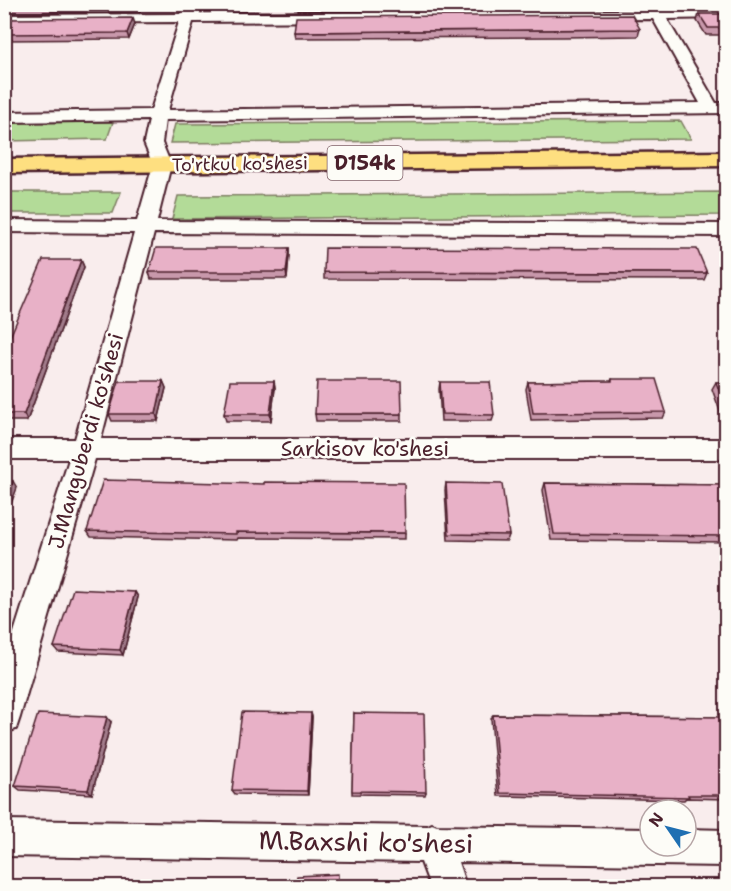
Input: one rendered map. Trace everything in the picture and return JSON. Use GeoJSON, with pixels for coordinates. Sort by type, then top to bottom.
{"type":"FeatureCollection","features":[{"type":"Feature","properties":{"kind":"main road","name":"To'rtkul ko'shesi"},"geometry":{"type":"LineString","coordinates":[[4,166],[726,159]]}},
{"type":"Feature","properties":{"kind":"street"},"geometry":{"type":"LineString","coordinates":[[656,10],[719,109]]}},
{"type":"Feature","properties":{"kind":"street"},"geometry":{"type":"LineString","coordinates":[[4,19],[189,11],[656,10],[726,14]]}},
{"type":"Feature","properties":{"kind":"street"},"geometry":{"type":"LineString","coordinates":[[162,165],[153,143],[189,11]]}},
{"type":"Feature","properties":{"kind":"street"},"geometry":{"type":"LineString","coordinates":[[4,117],[719,109]]}},
{"type":"Feature","properties":{"kind":"street","name":"J.Manguberdi ko'shesi"},"geometry":{"type":"LineString","coordinates":[[4,717],[85,450],[162,165]]}},
{"type":"Feature","properties":{"kind":"street"},"geometry":{"type":"LineString","coordinates":[[4,226],[726,230]]}},
{"type":"Feature","properties":{"kind":"street","name":"Sarkisov ko'shesi"},"geometry":{"type":"LineString","coordinates":[[4,449],[726,449]]}},
{"type":"Feature","properties":{"kind":"street","name":"M.Baxshi ko'shesi"},"geometry":{"type":"LineString","coordinates":[[4,838],[432,842],[726,848]]}},
{"type":"Feature","properties":{"kind":"street"},"geometry":{"type":"LineString","coordinates":[[432,842],[448,886]]}},
{"type":"Feature","properties":{"kind":"green space"},"geometry":{"type":"Polygon","coordinates":[[[681,121],[691,139],[170,143],[175,124],[681,121]]]}},
{"type":"Feature","properties":{"kind":"green space"},"geometry":{"type":"Polygon","coordinates":[[[113,122],[107,139],[5,141],[5,123],[113,122]]]}},
{"type":"Feature","properties":{"kind":"green space"},"geometry":{"type":"Polygon","coordinates":[[[4,192],[121,192],[113,213],[5,213],[4,192]]]}},
{"type":"Feature","properties":{"kind":"green space"},"geometry":{"type":"Polygon","coordinates":[[[726,192],[726,215],[172,219],[178,196],[726,192]]]}},
{"type":"Feature","properties":{"kind":"building"},"geometry":{"type":"Polygon","coordinates":[[[4,4],[139,4],[139,6],[4,6],[4,4]]]}},
{"type":"Feature","properties":{"kind":"building"},"geometry":{"type":"Polygon","coordinates":[[[699,14],[726,14],[726,28],[708,28],[699,14]]]}},
{"type":"Feature","properties":{"kind":"building"},"geometry":{"type":"Polygon","coordinates":[[[632,15],[640,29],[294,32],[296,17],[632,15]]]}},
{"type":"Feature","properties":{"kind":"building"},"geometry":{"type":"Polygon","coordinates":[[[133,18],[127,33],[4,34],[4,19],[133,18]]]}},
{"type":"Feature","properties":{"kind":"building"},"geometry":{"type":"Polygon","coordinates":[[[156,248],[289,248],[286,272],[149,272],[156,248]]]}},
{"type":"Feature","properties":{"kind":"building"},"geometry":{"type":"Polygon","coordinates":[[[325,248],[697,249],[707,273],[324,272],[325,248]]]}},
{"type":"Feature","properties":{"kind":"building"},"geometry":{"type":"Polygon","coordinates":[[[43,260],[81,260],[24,414],[4,414],[4,351],[43,260]]]}},
{"type":"Feature","properties":{"kind":"building"},"geometry":{"type":"Polygon","coordinates":[[[612,379],[656,379],[666,412],[533,413],[528,382],[612,381],[612,379]]]}},
{"type":"Feature","properties":{"kind":"building"},"geometry":{"type":"Polygon","coordinates":[[[119,381],[163,381],[156,414],[109,414],[119,381]]]}},
{"type":"Feature","properties":{"kind":"building"},"geometry":{"type":"Polygon","coordinates":[[[230,381],[274,381],[270,414],[224,414],[230,381]]]}},
{"type":"Feature","properties":{"kind":"building"},"geometry":{"type":"Polygon","coordinates":[[[317,381],[401,381],[402,414],[315,414],[317,381]]]}},
{"type":"Feature","properties":{"kind":"building"},"geometry":{"type":"Polygon","coordinates":[[[440,382],[490,382],[494,415],[442,414],[440,382]]]}},
{"type":"Feature","properties":{"kind":"building"},"geometry":{"type":"Polygon","coordinates":[[[716,382],[726,382],[726,410],[716,382]]]}},
{"type":"Feature","properties":{"kind":"building"},"geometry":{"type":"Polygon","coordinates":[[[103,480],[264,484],[264,482],[404,483],[405,533],[236,532],[236,534],[87,531],[103,480]]]}},
{"type":"Feature","properties":{"kind":"building"},"geometry":{"type":"Polygon","coordinates":[[[4,481],[13,481],[4,504],[4,481]]]}},
{"type":"Feature","properties":{"kind":"building"},"geometry":{"type":"Polygon","coordinates":[[[446,483],[502,484],[509,535],[449,534],[446,483]]]}},
{"type":"Feature","properties":{"kind":"building"},"geometry":{"type":"Polygon","coordinates":[[[545,483],[726,485],[726,536],[554,534],[545,483]]]}},
{"type":"Feature","properties":{"kind":"building"},"geometry":{"type":"Polygon","coordinates":[[[73,589],[135,592],[120,650],[54,647],[73,589]]]}},
{"type":"Feature","properties":{"kind":"building"},"geometry":{"type":"Polygon","coordinates":[[[242,712],[311,713],[307,791],[232,790],[242,712]]]}},
{"type":"Feature","properties":{"kind":"building"},"geometry":{"type":"Polygon","coordinates":[[[354,713],[424,714],[426,792],[352,791],[354,713]]]}},
{"type":"Feature","properties":{"kind":"building"},"geometry":{"type":"Polygon","coordinates":[[[38,714],[107,717],[88,790],[15,786],[38,714]]]}},
{"type":"Feature","properties":{"kind":"building"},"geometry":{"type":"Polygon","coordinates":[[[493,715],[726,717],[726,795],[688,795],[689,797],[500,793],[493,715]]]}},
{"type":"Feature","properties":{"kind":"building"},"geometry":{"type":"Polygon","coordinates":[[[338,874],[338,886],[295,886],[297,876],[338,874]]]}}]}
